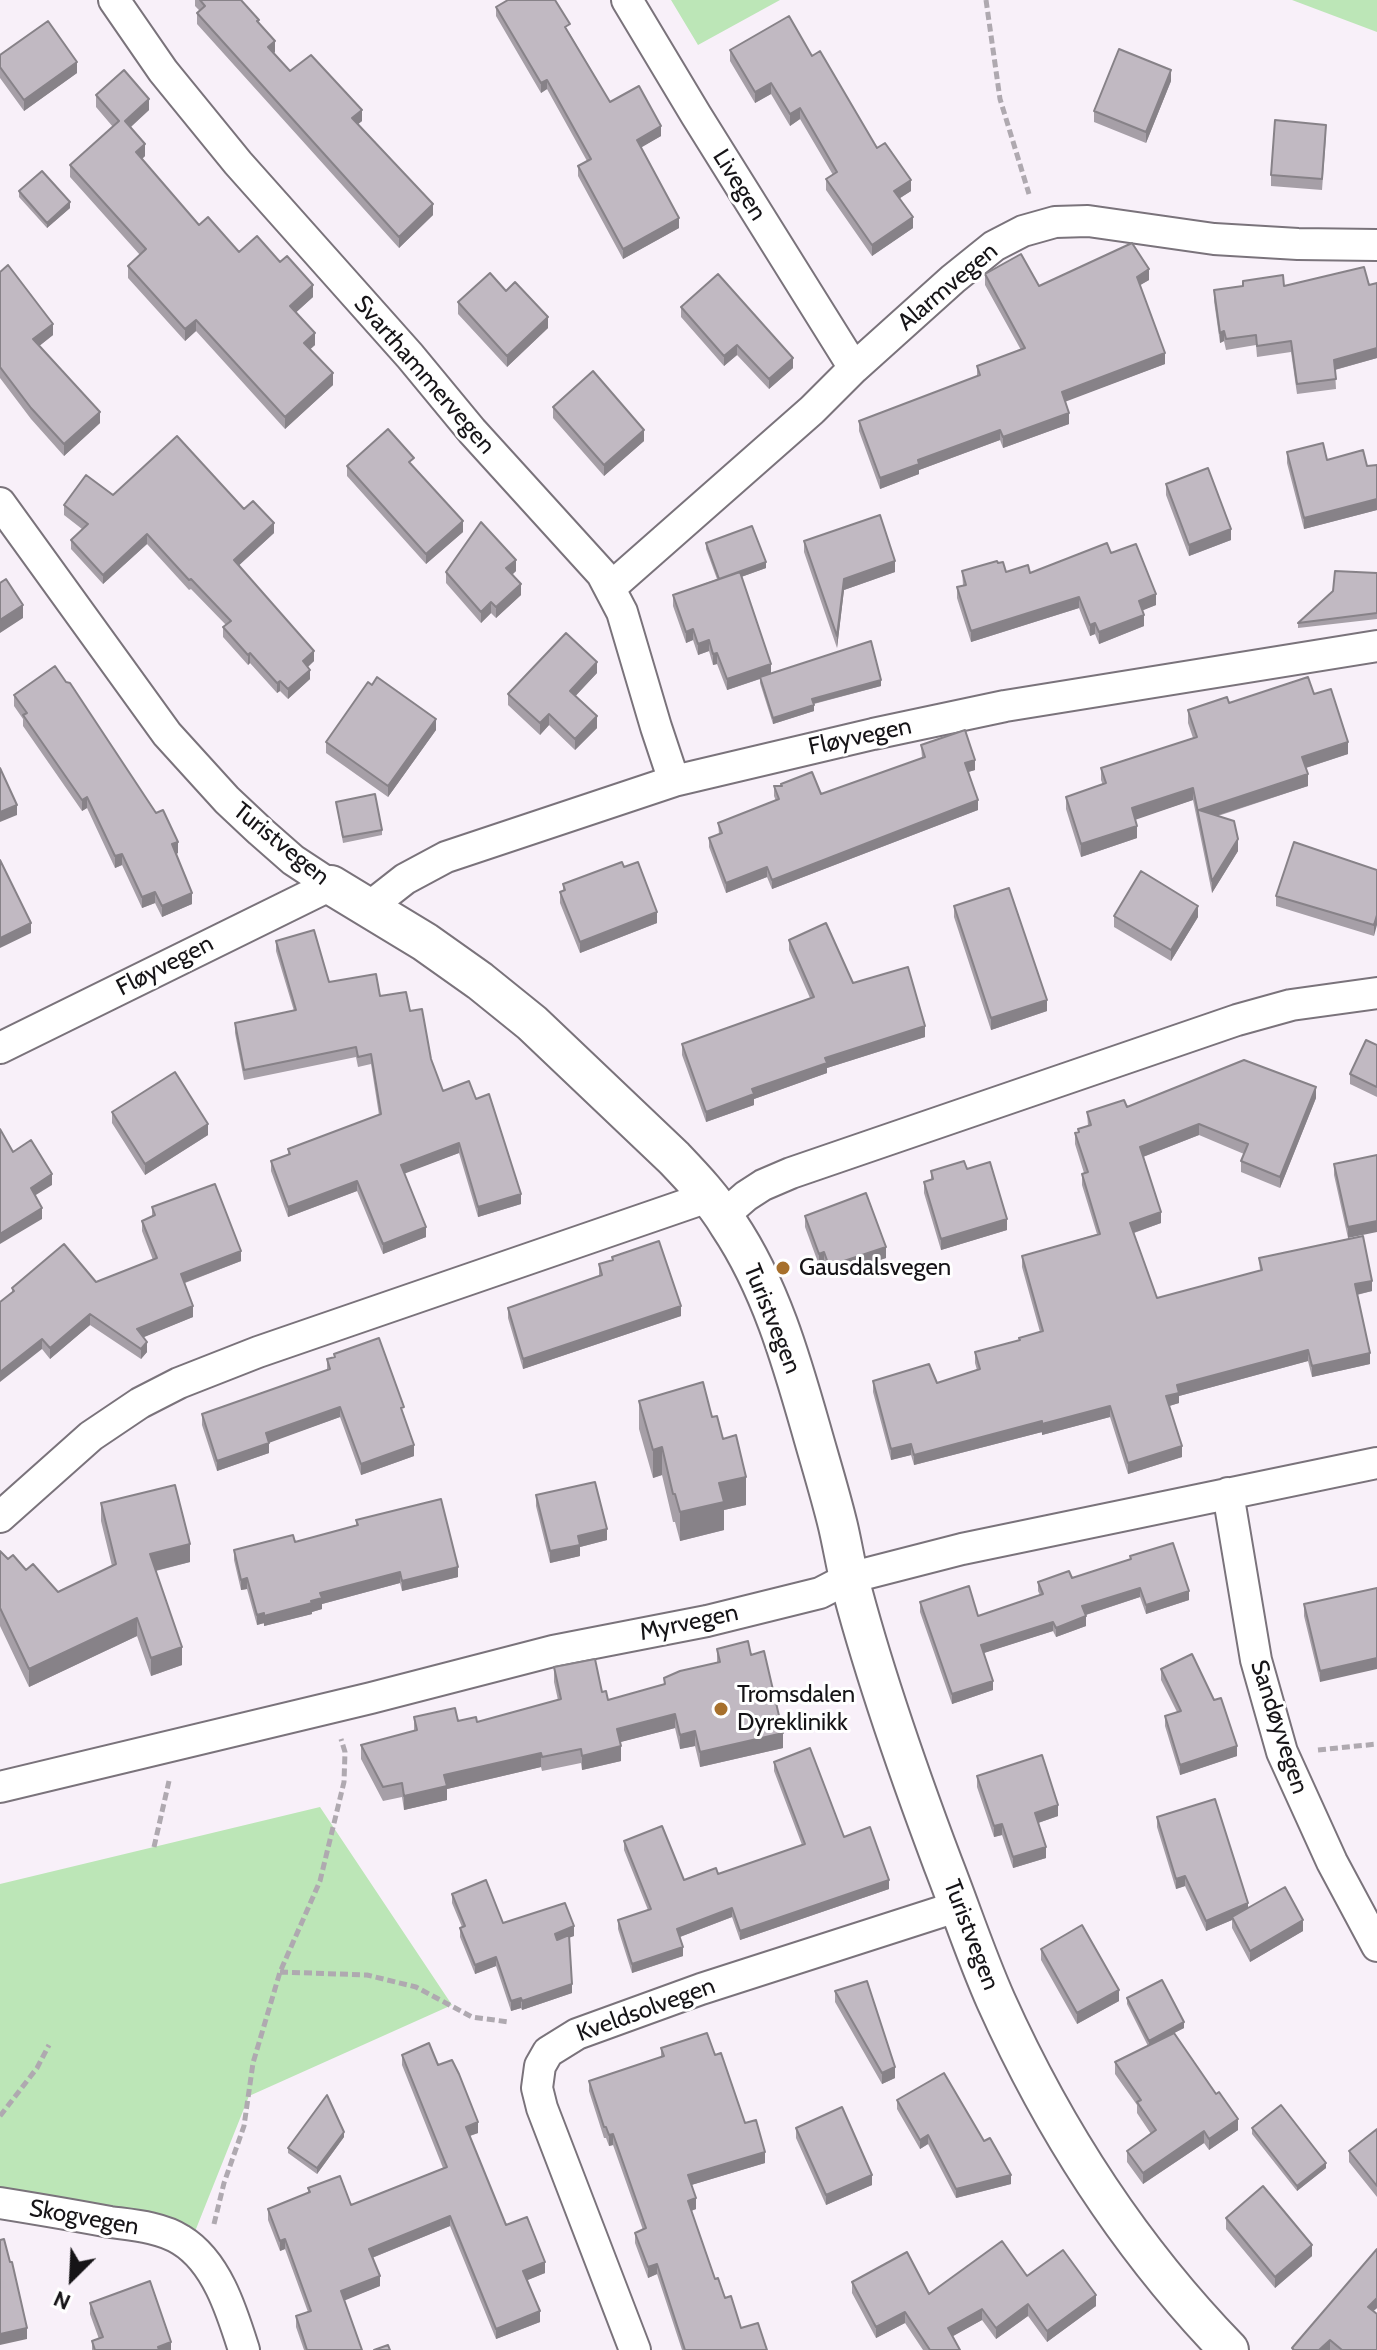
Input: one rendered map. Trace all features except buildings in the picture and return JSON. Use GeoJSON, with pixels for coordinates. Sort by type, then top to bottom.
{"type":"FeatureCollection","features":[{"type":"Feature","properties":{"kind":"street","name":"Svarthammervegen"},"geometry":{"type":"LineString","coordinates":[[114,0],[163,71],[238,163],[410,356],[472,431],[596,565],[611,587],[622,612],[674,781]]}},
{"type":"Feature","properties":{"kind":"street","name":"Livegen"},"geometry":{"type":"LineString","coordinates":[[627,0],[854,368]]}},
{"type":"Feature","properties":{"kind":"street","name":"Alarmvegen"},"geometry":{"type":"LineString","coordinates":[[611,587],[812,410],[953,279],[994,246],[1023,231],[1055,222],[1088,221],[1214,239],[1377,245]]}},
{"type":"Feature","properties":{"kind":"street","name":"Turistvegen"},"geometry":{"type":"LineString","coordinates":[[0,503],[177,745],[227,800],[293,860],[453,961],[532,1023],[674,1158],[716,1206],[756,1275],[788,1353],[838,1524],[849,1578],[916,1791],[996,2001],[1050,2110],[1111,2209],[1212,2345]]}},
{"type":"Feature","properties":{"kind":"street","name":"Fløyvegen"},"geometry":{"type":"LineString","coordinates":[[368,908],[405,879],[446,857],[674,781],[1005,706],[1377,646]]}},
{"type":"Feature","properties":{"kind":"street","name":"Fløyvegen"},"geometry":{"type":"LineString","coordinates":[[0,1048],[331,885]]}},
{"type":"Feature","properties":{"kind":"street"},"geometry":{"type":"LineString","coordinates":[[0,1517],[91,1436],[140,1403],[179,1383],[258,1352],[746,1196],[763,1185],[835,1157],[1237,1020],[1291,1005],[1377,993]]}},
{"type":"Feature","properties":{"kind":"street","name":"Myrvegen"},"geometry":{"type":"LineString","coordinates":[[0,1787],[332,1708],[553,1651],[707,1621],[820,1593],[849,1578],[962,1549],[1377,1463]]}},
{"type":"Feature","properties":{"kind":"street","name":"Sandøyvegen"},"geometry":{"type":"LineString","coordinates":[[1228,1493],[1256,1660],[1282,1752],[1332,1862],[1377,1946]]}},
{"type":"Feature","properties":{"kind":"street","name":"Kveldsolvegen"},"geometry":{"type":"LineString","coordinates":[[635,2350],[542,2108],[537,2077],[548,2052],[577,2034],[610,2021],[959,1906]]}},
{"type":"Feature","properties":{"kind":"street","name":"Skogvegen"},"geometry":{"type":"LineString","coordinates":[[0,2203],[161,2232],[180,2239],[204,2263],[225,2295],[244,2350]]}},
{"type":"Feature","properties":{"kind":"path"},"geometry":{"type":"LineString","coordinates":[[986,0],[1000,99],[1039,226]]}},
{"type":"Feature","properties":{"kind":"path"},"geometry":{"type":"LineString","coordinates":[[204,2263],[224,2183],[244,2126],[253,2063],[280,1972],[320,1881],[344,1782],[345,1752],[332,1708]]}},
{"type":"Feature","properties":{"kind":"path"},"geometry":{"type":"LineString","coordinates":[[1282,1752],[1377,1744]]}},
{"type":"Feature","properties":{"kind":"path"},"geometry":{"type":"LineString","coordinates":[[154,1847],[170,1776],[159,1749]]}},
{"type":"Feature","properties":{"kind":"path"},"geometry":{"type":"LineString","coordinates":[[280,1972],[367,1975],[416,1987],[472,2017],[509,2022]]}},
{"type":"Feature","properties":{"kind":"path"},"geometry":{"type":"LineString","coordinates":[[0,2116],[37,2068],[49,2045]]}},
{"type":"Feature","properties":{"kind":"green space"},"geometry":{"type":"Polygon","coordinates":[[[671,0],[780,0],[698,45],[671,0]]]}},
{"type":"Feature","properties":{"kind":"green space"},"geometry":{"type":"Polygon","coordinates":[[[1292,0],[1377,0],[1377,32],[1292,0]]]}},
{"type":"Feature","properties":{"kind":"green space"},"geometry":{"type":"Polygon","coordinates":[[[320,1807],[452,2005],[249,2096],[194,2234],[0,2200],[0,1884],[320,1807]]]}},
{"type":"Feature","properties":{"kind":"place","name":"Gausdalsvegen"},"geometry":{"type":"Point","coordinates":[783,1268]}},
{"type":"Feature","properties":{"kind":"place","name":"Tromsdalen Dyreklinikk"},"geometry":{"type":"Point","coordinates":[721,1709]}}]}
